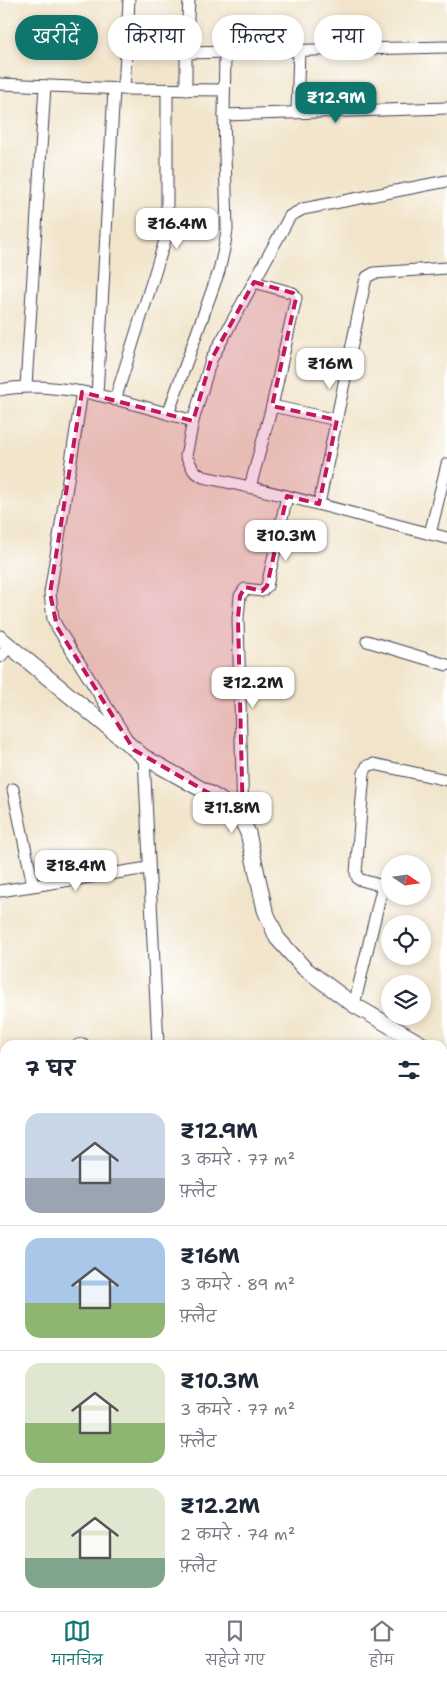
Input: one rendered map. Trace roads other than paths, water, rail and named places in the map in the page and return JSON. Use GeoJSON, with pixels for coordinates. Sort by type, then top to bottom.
{"type":"FeatureCollection","features":[{"type":"Feature","properties":{"kind":"street"},"geometry":{"type":"LineString","coordinates":[[97,395],[119,89],[129,0]]}},
{"type":"Feature","properties":{"kind":"street"},"geometry":{"type":"LineString","coordinates":[[188,15],[189,0]]}},
{"type":"Feature","properties":{"kind":"street"},"geometry":{"type":"LineString","coordinates":[[304,50],[447,47]]}},
{"type":"Feature","properties":{"kind":"street"},"geometry":{"type":"LineString","coordinates":[[186,60],[186,90]]}},
{"type":"Feature","properties":{"kind":"street"},"geometry":{"type":"LineString","coordinates":[[168,414],[224,249],[227,230],[224,115],[225,60]]}},
{"type":"Feature","properties":{"kind":"street"},"geometry":{"type":"LineString","coordinates":[[297,112],[299,60]]}},
{"type":"Feature","properties":{"kind":"street"},"geometry":{"type":"LineString","coordinates":[[0,84],[119,89],[224,90]]}},
{"type":"Feature","properties":{"kind":"street"},"geometry":{"type":"LineString","coordinates":[[26,386],[45,86]]}},
{"type":"Feature","properties":{"kind":"street"},"geometry":{"type":"LineString","coordinates":[[115,400],[167,234],[167,90]]}},
{"type":"Feature","properties":{"kind":"street"},"geometry":{"type":"LineString","coordinates":[[224,115],[447,108]]}},
{"type":"Feature","properties":{"kind":"street"},"geometry":{"type":"LineString","coordinates":[[447,180],[296,212],[287,222],[211,360],[193,421],[186,456],[194,471],[203,477],[288,496],[372,520],[447,538]]}},
{"type":"Feature","properties":{"kind":"street"},"geometry":{"type":"LineString","coordinates":[[318,504],[367,277],[374,272],[447,268]]}},
{"type":"Feature","properties":{"kind":"street"},"geometry":{"type":"LineString","coordinates":[[250,487],[272,406],[296,298],[293,293],[254,282]]}},
{"type":"Feature","properties":{"kind":"street"},"geometry":{"type":"LineString","coordinates":[[0,390],[26,386],[82,392],[193,421]]}},
{"type":"Feature","properties":{"kind":"street"},"geometry":{"type":"LineString","coordinates":[[82,392],[50,593],[57,627],[139,754],[148,868],[158,1040]]}},
{"type":"Feature","properties":{"kind":"street"},"geometry":{"type":"LineString","coordinates":[[272,406],[337,420]]}},
{"type":"Feature","properties":{"kind":"street"},"geometry":{"type":"LineString","coordinates":[[430,534],[447,464]]}},
{"type":"Feature","properties":{"kind":"street"},"geometry":{"type":"LineString","coordinates":[[243,821],[238,618],[240,596],[245,589],[262,591],[267,586],[288,496]]}},
{"type":"Feature","properties":{"kind":"street"},"geometry":{"type":"LineString","coordinates":[[367,641],[447,665]]}},
{"type":"Feature","properties":{"kind":"street"},"geometry":{"type":"LineString","coordinates":[[3,647],[139,754],[219,799],[238,813],[248,832],[265,910],[277,938],[304,968],[354,1005],[414,1040]]}},
{"type":"Feature","properties":{"kind":"street"},"geometry":{"type":"LineString","coordinates":[[354,1005],[382,889],[379,885],[358,879],[356,872],[364,773],[367,766],[374,764],[447,780]]}},
{"type":"Feature","properties":{"kind":"street"},"geometry":{"type":"LineString","coordinates":[[13,790],[33,885]]}},
{"type":"Feature","properties":{"kind":"street"},"geometry":{"type":"LineString","coordinates":[[0,891],[148,868]]}}]}
